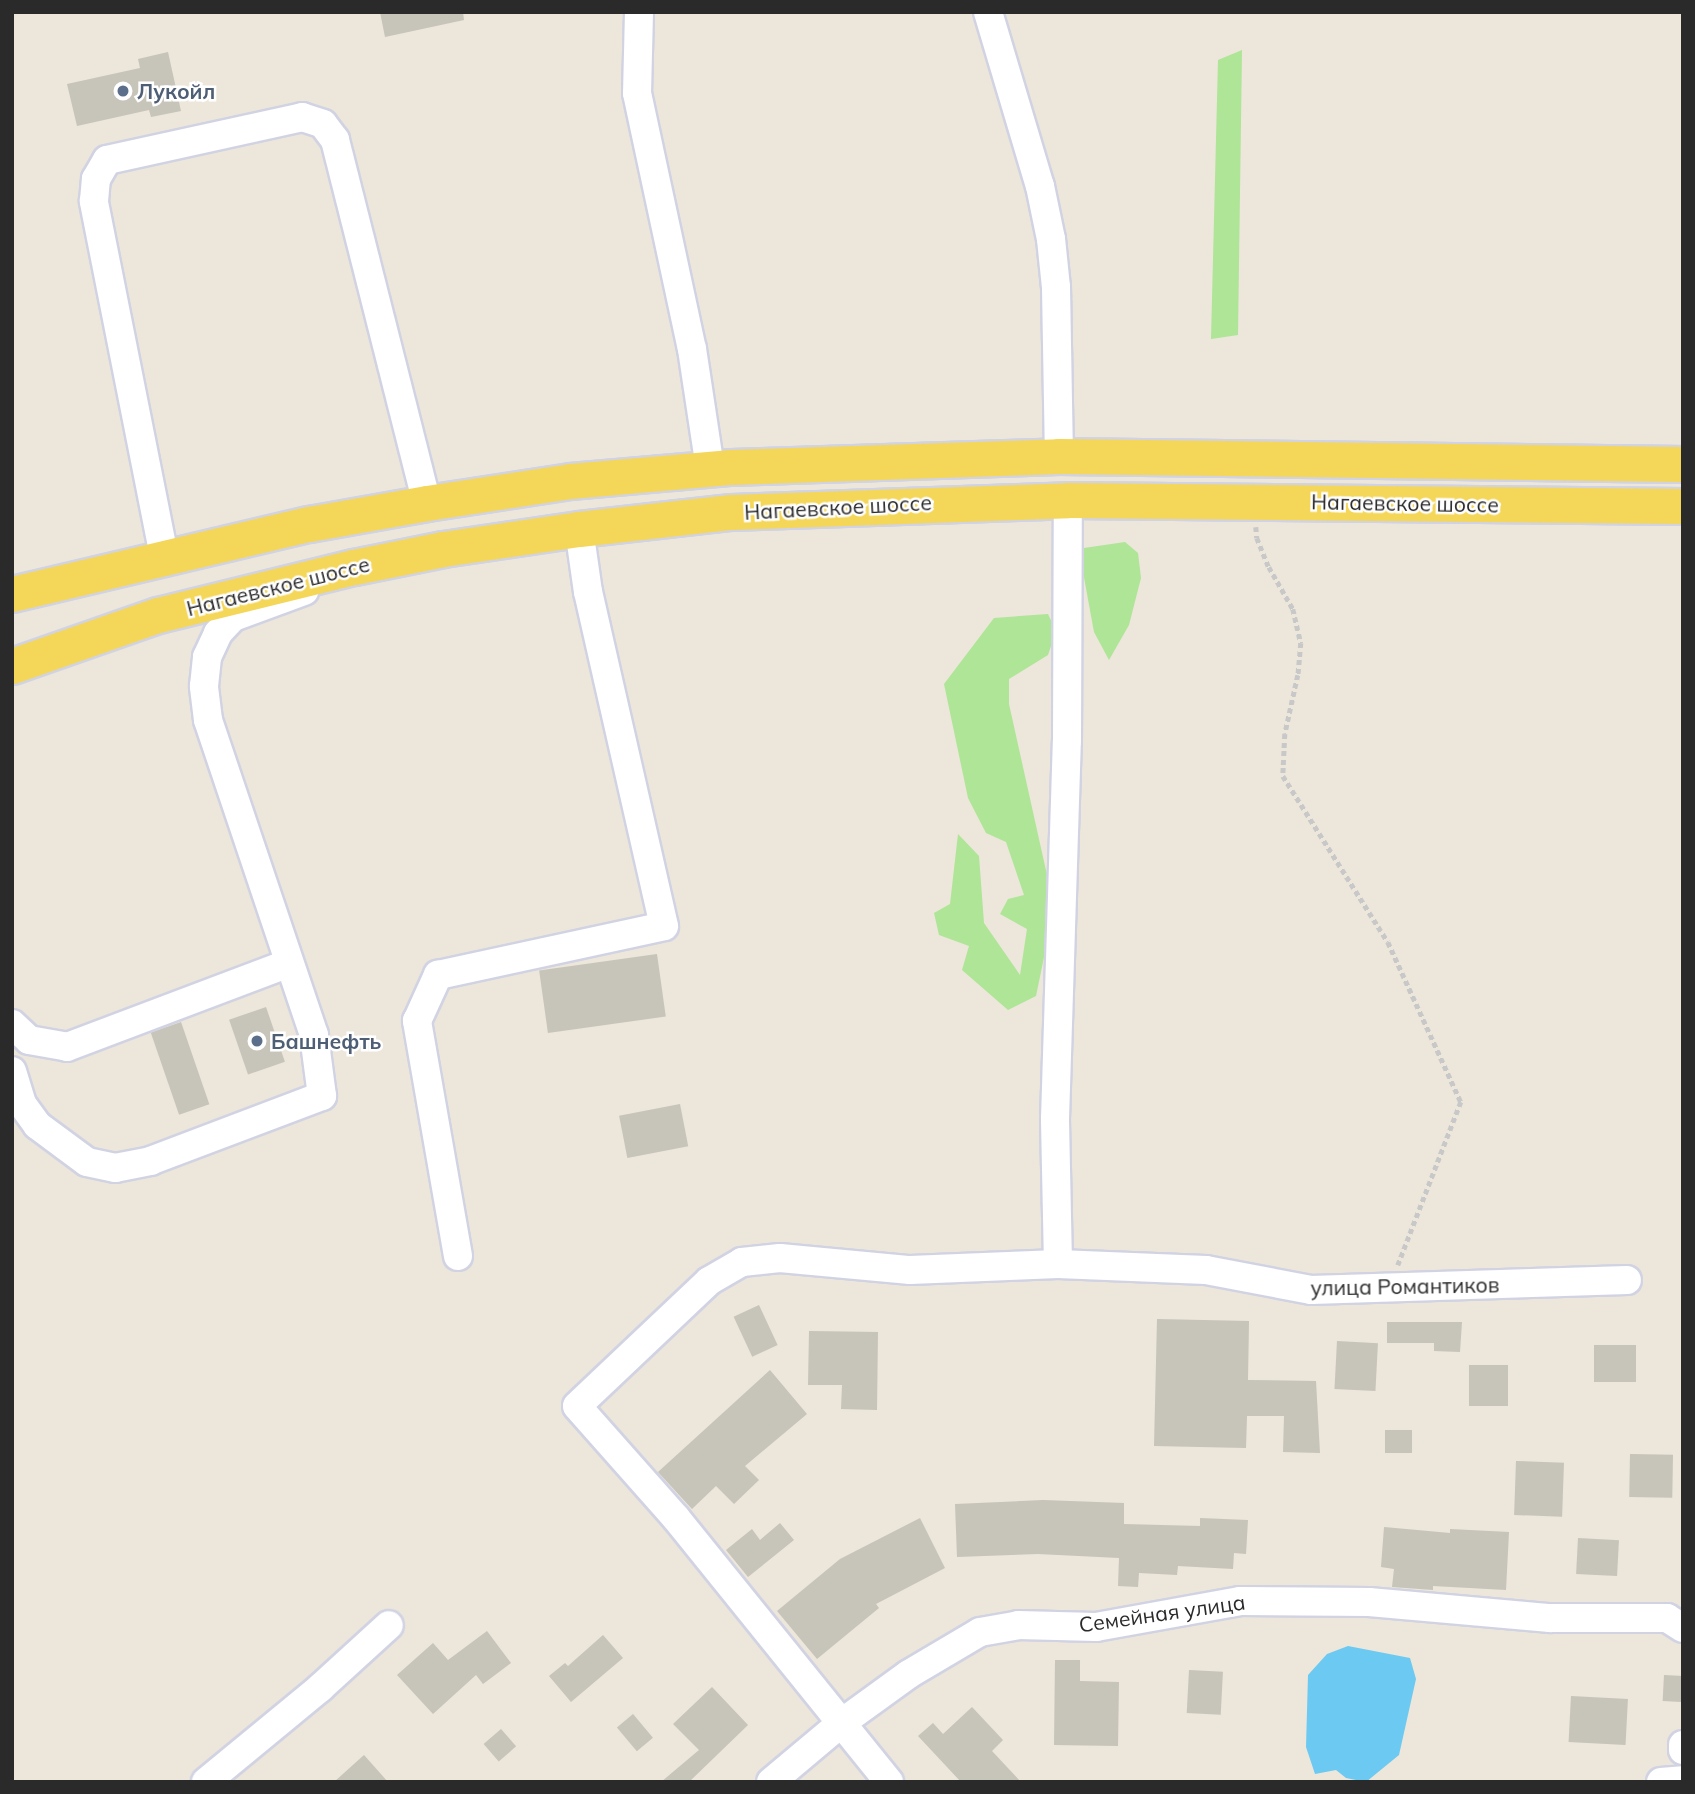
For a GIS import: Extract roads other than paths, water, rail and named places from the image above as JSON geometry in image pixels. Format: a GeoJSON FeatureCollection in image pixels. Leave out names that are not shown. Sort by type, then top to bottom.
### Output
{"type":"FeatureCollection","features":[{"type":"Feature","properties":{"kind":"main road"},"geometry":{"type":"LineString","coordinates":[[1263,459],[1683,451]]}},
{"type":"Feature","properties":{"kind":"main road","name":"Нагаевское шоссе"},"geometry":{"type":"LineString","coordinates":[[12,594],[164,556],[309,524],[570,481],[710,468],[1059,456],[1683,464]]}},
{"type":"Feature","properties":{"kind":"main road","name":"Нагаевское шоссе"},"geometry":{"type":"LineString","coordinates":[[12,666],[159,615],[354,567],[443,549],[579,529],[731,512],[1068,500],[1678,506]]}},
{"type":"Feature","properties":{"kind":"street"},"geometry":{"type":"LineString","coordinates":[[639,12],[637,93],[692,349],[710,468]]}},
{"type":"Feature","properties":{"kind":"street"},"geometry":{"type":"LineString","coordinates":[[988,12],[1040,186],[1051,239],[1056,287],[1059,456]]}},
{"type":"Feature","properties":{"kind":"street"},"geometry":{"type":"LineString","coordinates":[[164,556],[94,201],[96,179],[107,160],[302,117],[323,124],[335,140],[427,503]]}},
{"type":"Feature","properties":{"kind":"street"},"geometry":{"type":"LineString","coordinates":[[1058,1264],[1055,1119],[1068,741],[1068,500]]}},
{"type":"Feature","properties":{"kind":"street"},"geometry":{"type":"LineString","coordinates":[[458,1255],[417,1021],[438,975],[664,926],[588,592],[579,529]]}},
{"type":"Feature","properties":{"kind":"street"},"geometry":{"type":"LineString","coordinates":[[12,1071],[22,1104],[37,1125],[87,1162],[115,1168],[150,1161],[322,1096],[313,1035],[208,720],[204,685],[207,657],[218,633],[233,617],[284,601],[354,567]]}},
{"type":"Feature","properties":{"kind":"street"},"geometry":{"type":"LineString","coordinates":[[12,1024],[29,1040],[67,1047],[289,963]]}},
{"type":"Feature","properties":{"kind":"street","name":"улица Романтиков"},"geometry":{"type":"LineString","coordinates":[[840,1724],[676,1518],[577,1406],[709,1281],[742,1262],[780,1258],[910,1270],[1058,1264],[1206,1270],[1311,1290],[1627,1280]]}},
{"type":"Feature","properties":{"kind":"street","name":"Семейная улица"},"geometry":{"type":"LineString","coordinates":[[771,1782],[840,1724],[953,1647],[980,1632],[1018,1625],[1096,1627],[1253,1601],[1369,1602],[1550,1618],[1667,1618],[1683,1628]]}},
{"type":"Feature","properties":{"kind":"street"},"geometry":{"type":"LineString","coordinates":[[206,1782],[320,1688],[389,1625]]}},
{"type":"Feature","properties":{"kind":"street"},"geometry":{"type":"LineString","coordinates":[[840,1724],[890,1782]]}},
{"type":"Feature","properties":{"kind":"street"},"geometry":{"type":"LineString","coordinates":[[1661,1782],[1683,1780]]}},
{"type":"Feature","properties":{"kind":"water"},"geometry":{"type":"Polygon","coordinates":[[[1348,1646],[1410,1658],[1416,1679],[1399,1755],[1366,1782],[1346,1778],[1336,1770],[1315,1774],[1306,1747],[1308,1675],[1327,1654],[1348,1646]]]}},
{"type":"Feature","properties":{"kind":"place","name":"Лукойл"},"geometry":{"type":"Point","coordinates":[123,91]}},
{"type":"Feature","properties":{"kind":"place","name":"Башнефть"},"geometry":{"type":"Point","coordinates":[257,1041]}}]}
